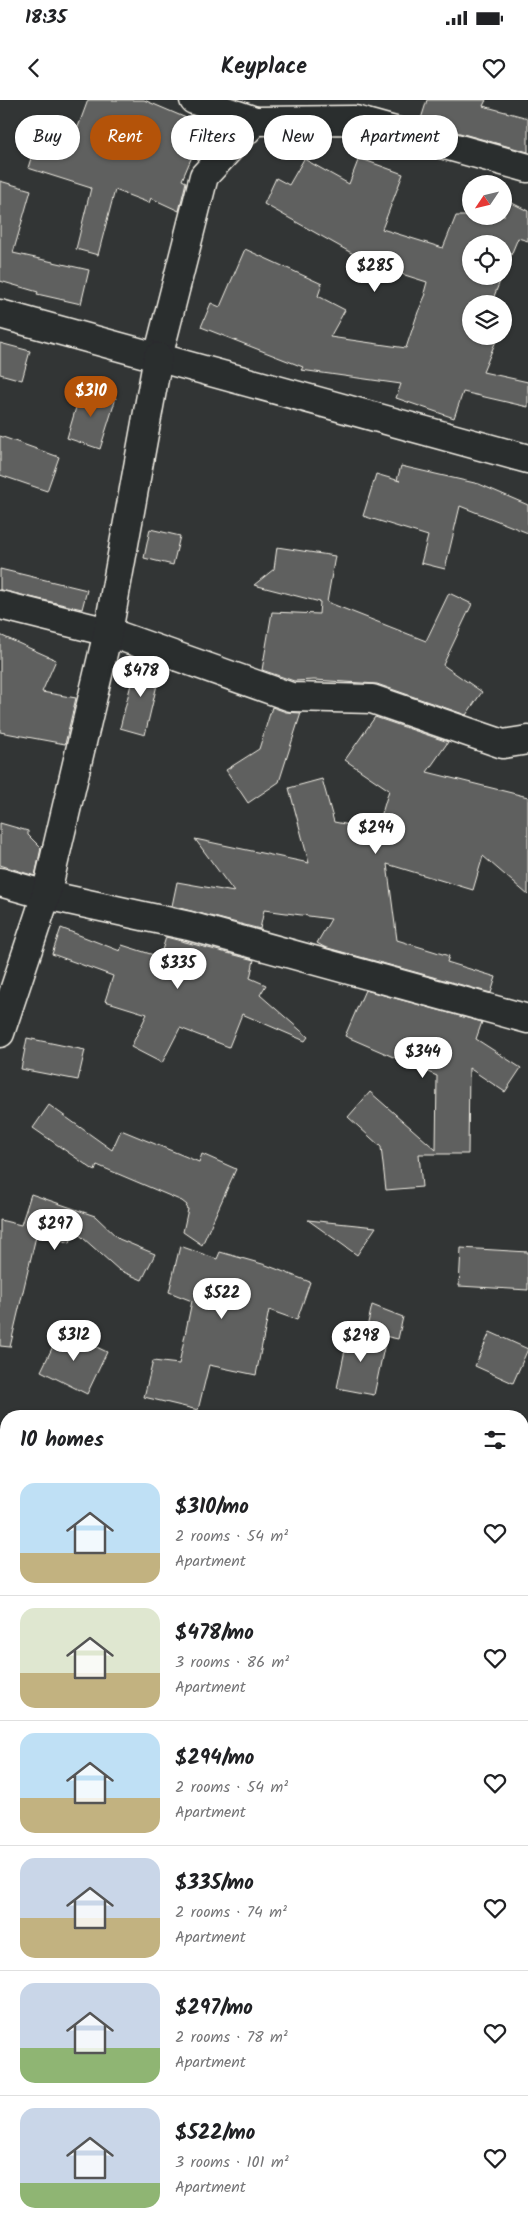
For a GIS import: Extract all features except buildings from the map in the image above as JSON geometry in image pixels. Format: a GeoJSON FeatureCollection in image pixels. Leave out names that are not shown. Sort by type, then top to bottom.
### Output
{"type":"FeatureCollection","features":[{"type":"Feature","properties":{"kind":"street"},"geometry":{"type":"LineString","coordinates":[[194,100],[255,121],[355,120],[528,168]]}},
{"type":"Feature","properties":{"kind":"street"},"geometry":{"type":"LineString","coordinates":[[0,1033],[46,895],[108,632],[158,357],[204,176],[255,121]]}},
{"type":"Feature","properties":{"kind":"street"},"geometry":{"type":"LineString","coordinates":[[0,314],[528,459]]}},
{"type":"Feature","properties":{"kind":"street"},"geometry":{"type":"LineString","coordinates":[[0,605],[108,632],[291,697],[372,699],[503,744],[528,740]]}},
{"type":"Feature","properties":{"kind":"street"},"geometry":{"type":"LineString","coordinates":[[0,882],[46,895],[189,926],[528,1019]]}}]}
